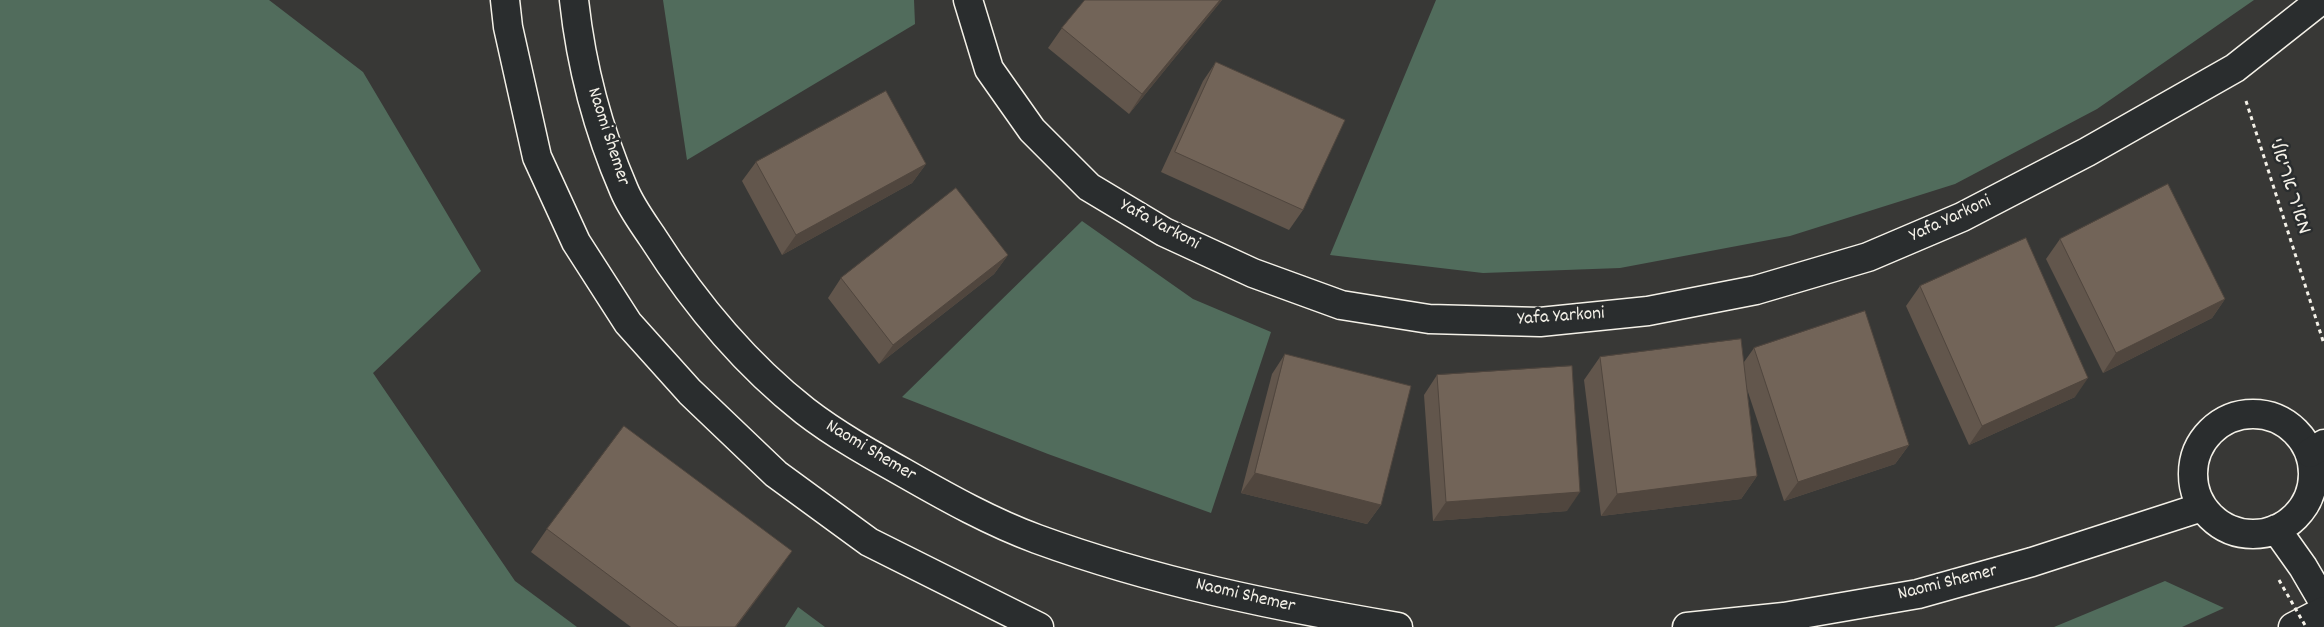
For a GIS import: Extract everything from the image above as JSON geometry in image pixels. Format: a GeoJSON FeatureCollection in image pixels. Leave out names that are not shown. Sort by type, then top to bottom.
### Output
{"type":"FeatureCollection","features":[{"type":"Feature","properties":{"kind":"street"},"geometry":{"type":"LineString","coordinates":[[505,0],[508,27],[537,156],[576,242],[628,323],[690,392],[776,474],[870,542],[1039,627]]}},
{"type":"Feature","properties":{"kind":"street","name":"Naomi Shemer"},"geometry":{"type":"LineString","coordinates":[[574,0],[596,117],[625,193],[674,271],[730,343],[762,375],[807,413],[870,454],[956,503],[1034,538],[1151,576],[1276,606],[1398,627]]}},
{"type":"Feature","properties":{"kind":"street","name":"Yafa Yarkoni"},"geometry":{"type":"LineString","coordinates":[[968,0],[989,69],[1032,130],[1089,187],[1164,232],[1253,273],[1341,305],[1429,319],[1540,322],[1648,311],[1756,290],[1868,257],[1962,217],[2007,194],[2087,152],[2236,68],[2321,0]]}},
{"type":"Feature","properties":{"kind":"street"},"geometry":{"type":"LineString","coordinates":[[2245,415],[2266,415],[2284,422],[2317,448],[2308,497],[2290,521],[2276,529],[2261,534],[2244,533],[2220,524],[2202,507],[2195,488],[2193,468],[2199,449],[2210,432],[2226,421],[2245,415]]}},
{"type":"Feature","properties":{"kind":"street","name":"Naomi Shemer"},"geometry":{"type":"LineString","coordinates":[[1687,627],[1784,617],[1918,594],[2032,562],[2202,507]]}},
{"type":"Feature","properties":{"kind":"street"},"geometry":{"type":"LineString","coordinates":[[2276,529],[2303,567],[2324,603]]}},
{"type":"Feature","properties":{"kind":"street"},"geometry":{"type":"LineString","coordinates":[[2294,627],[2324,611]]}},
{"type":"Feature","properties":{"kind":"path","name":"מאיר אריאלי"},"geometry":{"type":"LineString","coordinates":[[2236,68],[2324,344]]}},
{"type":"Feature","properties":{"kind":"path"},"geometry":{"type":"LineString","coordinates":[[2279,580],[2306,627]]}},
{"type":"Feature","properties":{"kind":"green space"},"geometry":{"type":"Polygon","coordinates":[[[0,0],[269,0],[363,72],[481,271],[373,373],[515,581],[577,627],[0,627],[0,0]]]}},
{"type":"Feature","properties":{"kind":"green space"},"geometry":{"type":"Polygon","coordinates":[[[663,0],[914,0],[915,24],[687,160],[663,0]]]}},
{"type":"Feature","properties":{"kind":"green space"},"geometry":{"type":"Polygon","coordinates":[[[1436,0],[2254,0],[2097,109],[1955,184],[1790,236],[1620,268],[1483,273],[1330,255],[1436,0]]]}},
{"type":"Feature","properties":{"kind":"green space"},"geometry":{"type":"Polygon","coordinates":[[[1082,221],[1193,299],[1271,332],[1211,513],[1048,454],[902,397],[1082,221]]]}},
{"type":"Feature","properties":{"kind":"green space"},"geometry":{"type":"Polygon","coordinates":[[[2165,581],[2224,608],[2182,627],[2054,627],[2165,581]]]}},
{"type":"Feature","properties":{"kind":"green space"},"geometry":{"type":"Polygon","coordinates":[[[798,607],[825,627],[785,627],[798,607]]]}},
{"type":"Feature","properties":{"kind":"building"},"geometry":{"type":"Polygon","coordinates":[[[1085,0],[1220,0],[1142,94],[1062,28],[1085,0]]]}},
{"type":"Feature","properties":{"kind":"building"},"geometry":{"type":"Polygon","coordinates":[[[1216,62],[1345,120],[1303,210],[1175,152],[1216,62]]]}},
{"type":"Feature","properties":{"kind":"building"},"geometry":{"type":"Polygon","coordinates":[[[886,91],[926,164],[796,235],[756,162],[886,91]]]}},
{"type":"Feature","properties":{"kind":"building"},"geometry":{"type":"Polygon","coordinates":[[[2168,184],[2225,299],[2116,353],[2060,239],[2168,184]]]}},
{"type":"Feature","properties":{"kind":"building"},"geometry":{"type":"Polygon","coordinates":[[[956,188],[1008,255],[893,345],[841,278],[956,188]]]}},
{"type":"Feature","properties":{"kind":"building"},"geometry":{"type":"Polygon","coordinates":[[[2026,238],[2088,378],[1982,426],[1920,286],[2026,238]]]}},
{"type":"Feature","properties":{"kind":"building"},"geometry":{"type":"Polygon","coordinates":[[[1865,311],[1909,445],[1798,482],[1754,348],[1865,311]]]}},
{"type":"Feature","properties":{"kind":"building"},"geometry":{"type":"Polygon","coordinates":[[[1741,339],[1757,476],[1617,494],[1600,357],[1741,339]]]}},
{"type":"Feature","properties":{"kind":"building"},"geometry":{"type":"Polygon","coordinates":[[[1285,354],[1411,386],[1381,505],[1255,473],[1285,354]]]}},
{"type":"Feature","properties":{"kind":"building"},"geometry":{"type":"Polygon","coordinates":[[[1572,366],[1580,492],[1446,502],[1437,375],[1572,366]]]}},
{"type":"Feature","properties":{"kind":"building"},"geometry":{"type":"Polygon","coordinates":[[[624,426],[792,551],[735,627],[678,627],[547,529],[624,426]]]}}]}
